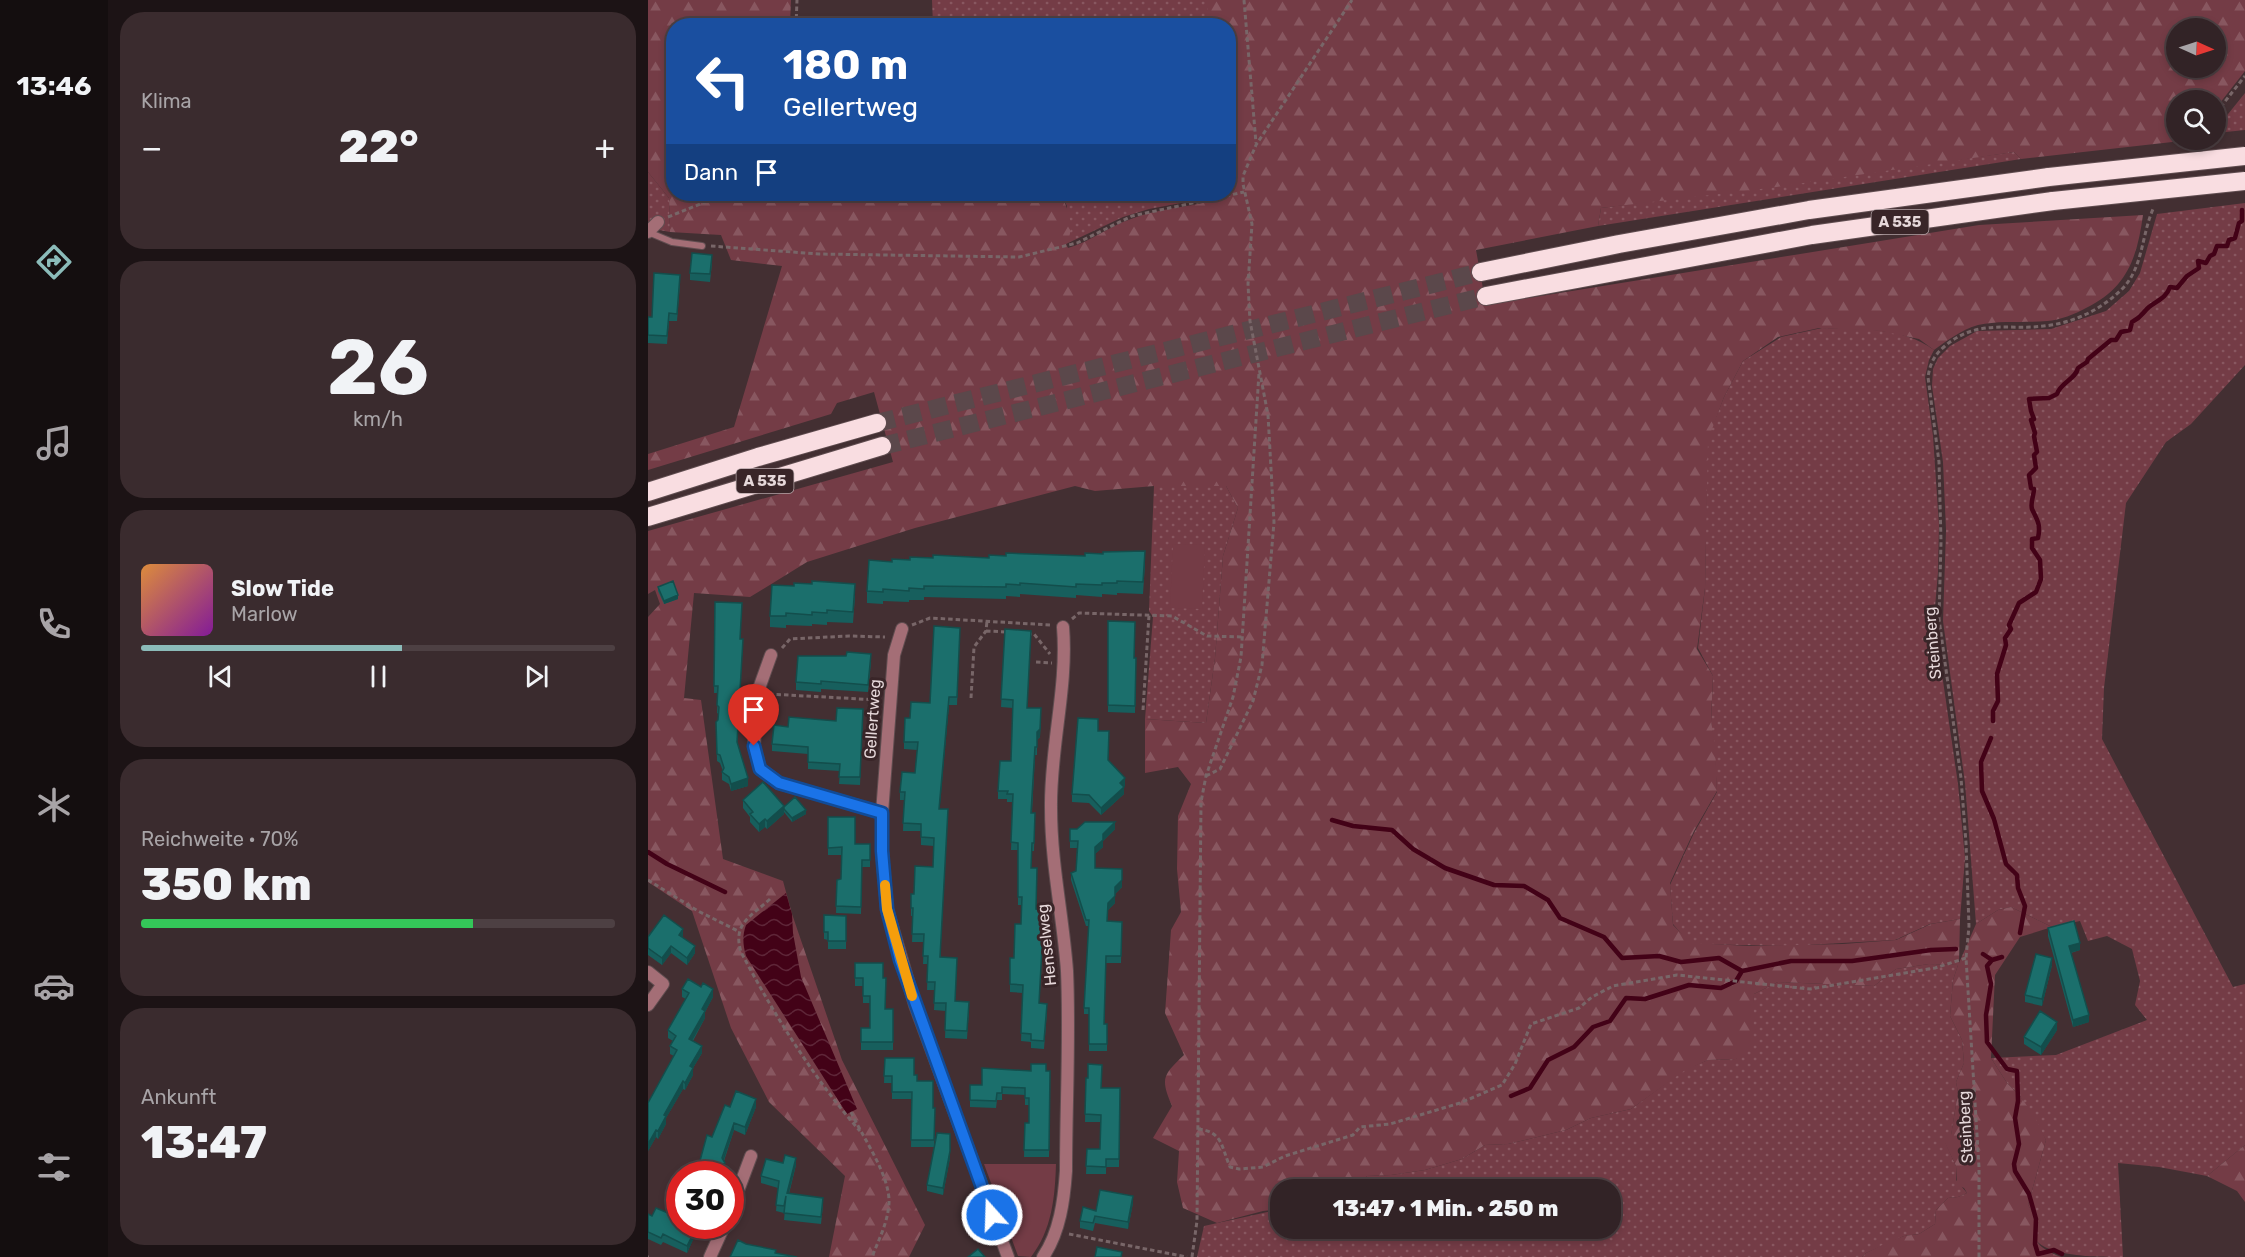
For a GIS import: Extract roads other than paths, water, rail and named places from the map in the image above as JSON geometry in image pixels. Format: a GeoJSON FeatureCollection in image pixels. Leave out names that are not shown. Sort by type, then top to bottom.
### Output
{"type":"FeatureCollection","features":[{"type":"Feature","properties":{"kind":"highway","name":"A 535"},"geometry":{"type":"LineString","coordinates":[[1481,272],[1619,244],[1809,210],[2049,177],[2245,156]]}},
{"type":"Feature","properties":{"kind":"highway","name":"A 535"},"geometry":{"type":"LineString","coordinates":[[1486,296],[1812,235],[2053,201],[2245,181]]}},
{"type":"Feature","properties":{"kind":"highway","name":"A 535"},"geometry":{"type":"LineString","coordinates":[[648,492],[758,456],[877,423]]}},
{"type":"Feature","properties":{"kind":"highway","name":"A 535"},"geometry":{"type":"LineString","coordinates":[[648,517],[882,446]]}},
{"type":"Feature","properties":{"kind":"street"},"geometry":{"type":"LineString","coordinates":[[648,232],[658,222]]}},
{"type":"Feature","properties":{"kind":"street","name":"Henselweg"},"geometry":{"type":"LineString","coordinates":[[1043,1257],[1055,1231],[1064,1200],[1066,1171],[1066,970],[1052,843],[1050,799],[1052,762],[1066,657],[1063,627]]}},
{"type":"Feature","properties":{"kind":"street","name":"Gellertweg"},"geometry":{"type":"LineString","coordinates":[[901,633],[894,655],[882,813],[882,851],[887,909],[915,1005],[1008,1257]]}},
{"type":"Feature","properties":{"kind":"street"},"geometry":{"type":"LineString","coordinates":[[771,656],[757,694],[754,746],[760,769],[779,783],[882,813]]}},
{"type":"Feature","properties":{"kind":"street"},"geometry":{"type":"LineString","coordinates":[[648,972],[663,984],[648,1005]]}},
{"type":"Feature","properties":{"kind":"street"},"geometry":{"type":"LineString","coordinates":[[744,1175],[751,1156]]}},
{"type":"Feature","properties":{"kind":"street"},"geometry":{"type":"LineString","coordinates":[[710,1257],[718,1239]]}},
{"type":"Feature","properties":{"kind":"lane"},"geometry":{"type":"LineString","coordinates":[[648,232],[672,242],[702,246]]}},
{"type":"Feature","properties":{"kind":"water"},"geometry":{"type":"Polygon","coordinates":[[[786,893],[792,914],[801,977],[857,1109],[847,1114],[746,956],[743,941],[746,925],[786,893]]]}},
{"type":"Feature","properties":{"kind":"waterway"},"geometry":{"type":"LineString","coordinates":[[1993,721],[1993,711],[1998,701],[1997,674],[2006,645],[2005,638],[2011,629],[2009,625],[2019,603],[2036,592],[2041,579],[2040,560],[2032,548],[2032,539],[2038,538],[2039,529],[2032,507],[2034,489],[2031,488],[2029,475],[2036,468],[2034,455],[2037,452],[2031,420],[2034,419],[2029,399],[2049,398],[2057,394],[2088,359],[2111,340],[2116,340],[2121,332],[2130,330],[2132,322],[2164,296],[2170,287],[2177,288],[2187,276],[2199,268],[2198,261],[2206,263],[2214,254],[2217,246],[2227,246],[2229,240],[2235,238],[2239,223],[2242,221],[2242,210]]}},
{"type":"Feature","properties":{"kind":"waterway"},"geometry":{"type":"LineString","coordinates":[[1991,738],[1981,762],[1982,791],[1994,819],[2006,864],[2017,875],[2018,888],[2025,906],[2020,933]]}},
{"type":"Feature","properties":{"kind":"waterway"},"geometry":{"type":"LineString","coordinates":[[1332,820],[1353,826],[1392,830],[1413,849],[1445,868],[1494,885],[1524,886],[1548,900],[1560,918],[1604,937],[1622,958],[1659,956],[1681,962],[1719,958],[1742,971],[1791,961],[1852,961],[1931,950],[1956,949]]}},
{"type":"Feature","properties":{"kind":"waterway"},"geometry":{"type":"LineString","coordinates":[[648,852],[667,864],[725,892]]}},
{"type":"Feature","properties":{"kind":"waterway"},"geometry":{"type":"LineString","coordinates":[[1983,954],[1992,960]]}},
{"type":"Feature","properties":{"kind":"waterway"},"geometry":{"type":"LineString","coordinates":[[2002,957],[1992,960],[1987,966],[1991,984],[1986,1015],[1987,1042],[2007,1069],[2017,1071],[2018,1101],[2015,1118],[2019,1144],[2014,1164],[2015,1171],[2029,1194],[2036,1219],[2035,1244],[2038,1254],[2054,1250],[2062,1254]]}},
{"type":"Feature","properties":{"kind":"waterway"},"geometry":{"type":"LineString","coordinates":[[1511,1096],[1530,1088],[1548,1060],[1574,1047],[1593,1027],[1610,1021],[1626,998],[1645,999],[1689,985],[1721,988],[1736,981],[1742,971]]}},
{"type":"Feature","properties":{"kind":"tunnel"},"geometry":{"type":"LineString","coordinates":[[877,423],[1481,272]]}},
{"type":"Feature","properties":{"kind":"tunnel"},"geometry":{"type":"LineString","coordinates":[[882,446],[1486,296]]}}]}
